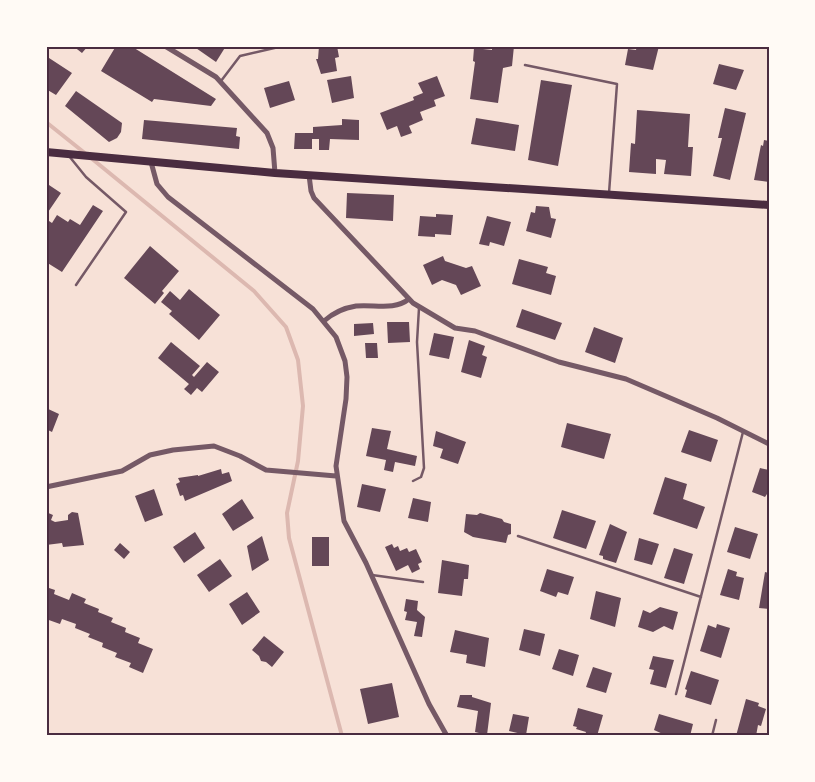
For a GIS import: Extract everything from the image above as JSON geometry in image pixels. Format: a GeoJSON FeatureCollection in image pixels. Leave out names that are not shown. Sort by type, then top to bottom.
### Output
{"type":"FeatureCollection","features":[{"type":"Feature","properties":{"kind":"main road"},"geometry":{"type":"LineString","coordinates":[[46,152],[275,173],[769,205]]}},
{"type":"Feature","properties":{"kind":"street"},"geometry":{"type":"LineString","coordinates":[[165,46],[221,81],[267,134],[273,148],[275,173]]}},
{"type":"Feature","properties":{"kind":"street"},"geometry":{"type":"LineString","coordinates":[[151,162],[157,184],[168,197],[313,309],[324,321],[340,346],[347,372],[346,399],[337,452],[336,476],[344,521],[429,704],[447,736]]}},
{"type":"Feature","properties":{"kind":"street"},"geometry":{"type":"LineString","coordinates":[[309,175],[314,198],[409,298],[420,307],[457,329],[475,331],[559,362],[626,379],[717,418],[769,444]]}},
{"type":"Feature","properties":{"kind":"street"},"geometry":{"type":"LineString","coordinates":[[324,321],[336,311],[354,306],[396,306],[409,298]]}},
{"type":"Feature","properties":{"kind":"street"},"geometry":{"type":"LineString","coordinates":[[46,487],[122,471],[150,455],[173,450],[214,446],[240,456],[266,470],[336,476]]}},
{"type":"Feature","properties":{"kind":"lane"},"geometry":{"type":"LineString","coordinates":[[221,81],[240,56],[283,46]]}},
{"type":"Feature","properties":{"kind":"lane"},"geometry":{"type":"LineString","coordinates":[[525,65],[617,84],[609,195]]}},
{"type":"Feature","properties":{"kind":"lane"},"geometry":{"type":"LineString","coordinates":[[68,154],[86,177],[126,212],[76,285]]}},
{"type":"Feature","properties":{"kind":"lane"},"geometry":{"type":"LineString","coordinates":[[413,480],[421,477],[424,468],[417,342],[420,307]]}},
{"type":"Feature","properties":{"kind":"lane"},"geometry":{"type":"LineString","coordinates":[[676,694],[743,432]]}},
{"type":"Feature","properties":{"kind":"lane"},"geometry":{"type":"LineString","coordinates":[[518,536],[701,597]]}},
{"type":"Feature","properties":{"kind":"lane"},"geometry":{"type":"LineString","coordinates":[[370,574],[423,582]]}},
{"type":"Feature","properties":{"kind":"lane"},"geometry":{"type":"LineString","coordinates":[[712,736],[716,720]]}},
{"type":"Feature","properties":{"kind":"building"},"geometry":{"type":"Polygon","coordinates":[[[73,46],[88,46],[82,53],[73,46]]]}},
{"type":"Feature","properties":{"kind":"building"},"geometry":{"type":"Polygon","coordinates":[[[116,46],[131,46],[216,99],[211,106],[154,99],[152,102],[101,71],[116,46]]]}},
{"type":"Feature","properties":{"kind":"building"},"geometry":{"type":"Polygon","coordinates":[[[193,46],[226,46],[216,62],[193,46]]]}},
{"type":"Feature","properties":{"kind":"building"},"geometry":{"type":"Polygon","coordinates":[[[319,46],[337,46],[339,57],[335,58],[337,71],[321,74],[316,59],[318,59],[319,46]]]}},
{"type":"Feature","properties":{"kind":"building"},"geometry":{"type":"Polygon","coordinates":[[[492,46],[514,46],[512,66],[503,68],[498,103],[470,99],[475,62],[473,61],[474,48],[492,50],[492,46]]]}},
{"type":"Feature","properties":{"kind":"building"},"geometry":{"type":"Polygon","coordinates":[[[637,46],[659,46],[653,70],[625,65],[628,49],[636,50],[637,46]]]}},
{"type":"Feature","properties":{"kind":"building"},"geometry":{"type":"Polygon","coordinates":[[[46,56],[72,73],[56,95],[46,89],[46,56]]]}},
{"type":"Feature","properties":{"kind":"building"},"geometry":{"type":"Polygon","coordinates":[[[719,64],[744,70],[736,90],[713,84],[719,64]]]}},
{"type":"Feature","properties":{"kind":"building"},"geometry":{"type":"Polygon","coordinates":[[[351,76],[354,98],[332,103],[327,80],[351,76]]]}},
{"type":"Feature","properties":{"kind":"building"},"geometry":{"type":"Polygon","coordinates":[[[437,76],[445,96],[434,100],[436,106],[420,112],[423,120],[409,126],[412,133],[401,137],[397,126],[387,130],[380,113],[414,100],[413,97],[423,93],[418,83],[437,76]]]}},
{"type":"Feature","properties":{"kind":"building"},"geometry":{"type":"Polygon","coordinates":[[[541,80],[572,85],[558,166],[528,160],[541,80]]]}},
{"type":"Feature","properties":{"kind":"building"},"geometry":{"type":"Polygon","coordinates":[[[289,81],[295,100],[270,108],[264,88],[289,81]]]}},
{"type":"Feature","properties":{"kind":"building"},"geometry":{"type":"Polygon","coordinates":[[[76,91],[122,123],[121,132],[117,138],[109,142],[65,106],[76,91]]]}},
{"type":"Feature","properties":{"kind":"building"},"geometry":{"type":"Polygon","coordinates":[[[725,108],[746,113],[730,180],[713,176],[722,138],[718,138],[725,108]]]}},
{"type":"Feature","properties":{"kind":"building"},"geometry":{"type":"Polygon","coordinates":[[[637,110],[690,114],[688,147],[693,147],[691,176],[664,174],[666,160],[656,159],[656,174],[629,172],[631,143],[635,144],[637,110]]]}},
{"type":"Feature","properties":{"kind":"building"},"geometry":{"type":"Polygon","coordinates":[[[476,118],[519,125],[515,151],[471,144],[476,118]]]}},
{"type":"Feature","properties":{"kind":"building"},"geometry":{"type":"Polygon","coordinates":[[[342,119],[359,120],[359,140],[330,139],[329,150],[319,150],[319,139],[312,139],[312,149],[294,149],[295,133],[313,133],[313,127],[342,125],[342,119]]]}},
{"type":"Feature","properties":{"kind":"building"},"geometry":{"type":"Polygon","coordinates":[[[144,120],[237,128],[236,136],[240,137],[239,149],[142,139],[144,120]]]}},
{"type":"Feature","properties":{"kind":"building"},"geometry":{"type":"Polygon","coordinates":[[[764,140],[769,141],[769,182],[754,180],[761,145],[763,146],[764,140]]]}},
{"type":"Feature","properties":{"kind":"building"},"geometry":{"type":"Polygon","coordinates":[[[46,183],[61,193],[46,215],[46,183]]]}},
{"type":"Feature","properties":{"kind":"building"},"geometry":{"type":"Polygon","coordinates":[[[347,193],[394,195],[393,221],[346,218],[347,193]]]}},
{"type":"Feature","properties":{"kind":"building"},"geometry":{"type":"Polygon","coordinates":[[[93,205],[103,211],[62,272],[46,262],[46,225],[49,221],[52,223],[57,215],[68,222],[70,219],[80,225],[93,205]]]}},
{"type":"Feature","properties":{"kind":"building"},"geometry":{"type":"Polygon","coordinates":[[[536,206],[549,207],[551,218],[556,219],[551,238],[526,231],[531,212],[535,213],[536,206]]]}},
{"type":"Feature","properties":{"kind":"building"},"geometry":{"type":"Polygon","coordinates":[[[436,214],[453,215],[451,235],[435,234],[435,237],[418,236],[420,216],[436,217],[436,214]]]}},
{"type":"Feature","properties":{"kind":"building"},"geometry":{"type":"Polygon","coordinates":[[[487,216],[511,222],[504,246],[490,242],[489,246],[479,244],[487,216]]]}},
{"type":"Feature","properties":{"kind":"building"},"geometry":{"type":"Polygon","coordinates":[[[150,246],[179,271],[162,291],[164,293],[155,304],[124,278],[150,246]]]}},
{"type":"Feature","properties":{"kind":"building"},"geometry":{"type":"Polygon","coordinates":[[[443,256],[445,261],[466,268],[472,266],[481,286],[461,295],[456,285],[442,280],[432,285],[423,265],[443,256]]]}},
{"type":"Feature","properties":{"kind":"building"},"geometry":{"type":"Polygon","coordinates":[[[519,259],[548,267],[546,273],[556,276],[551,295],[512,284],[519,259]]]}},
{"type":"Feature","properties":{"kind":"building"},"geometry":{"type":"Polygon","coordinates":[[[189,289],[220,315],[199,340],[169,314],[172,311],[161,302],[170,291],[180,300],[189,289]]]}},
{"type":"Feature","properties":{"kind":"building"},"geometry":{"type":"Polygon","coordinates":[[[522,309],[562,323],[555,340],[516,327],[522,309]]]}},
{"type":"Feature","properties":{"kind":"building"},"geometry":{"type":"Polygon","coordinates":[[[387,322],[409,322],[410,342],[388,343],[387,322]]]}},
{"type":"Feature","properties":{"kind":"building"},"geometry":{"type":"Polygon","coordinates":[[[373,323],[374,334],[354,336],[354,324],[373,323]]]}},
{"type":"Feature","properties":{"kind":"building"},"geometry":{"type":"Polygon","coordinates":[[[594,327],[623,338],[615,363],[585,352],[594,327]]]}},
{"type":"Feature","properties":{"kind":"building"},"geometry":{"type":"Polygon","coordinates":[[[434,333],[454,337],[449,359],[429,355],[434,333]]]}},
{"type":"Feature","properties":{"kind":"building"},"geometry":{"type":"Polygon","coordinates":[[[469,340],[485,346],[482,355],[487,357],[481,378],[461,372],[469,340]]]}},
{"type":"Feature","properties":{"kind":"building"},"geometry":{"type":"Polygon","coordinates":[[[171,342],[200,366],[192,375],[194,377],[207,362],[219,372],[202,392],[197,388],[191,395],[184,389],[189,384],[158,358],[171,342]]]}},
{"type":"Feature","properties":{"kind":"building"},"geometry":{"type":"Polygon","coordinates":[[[365,343],[377,343],[378,358],[366,358],[365,343]]]}},
{"type":"Feature","properties":{"kind":"building"},"geometry":{"type":"Polygon","coordinates":[[[46,408],[59,414],[52,432],[46,429],[46,408]]]}},
{"type":"Feature","properties":{"kind":"building"},"geometry":{"type":"Polygon","coordinates":[[[567,423],[611,434],[604,459],[561,447],[567,423]]]}},
{"type":"Feature","properties":{"kind":"building"},"geometry":{"type":"Polygon","coordinates":[[[372,428],[391,431],[387,449],[417,456],[415,466],[395,462],[393,472],[384,470],[386,460],[366,456],[372,428]]]}},
{"type":"Feature","properties":{"kind":"building"},"geometry":{"type":"Polygon","coordinates":[[[689,430],[718,440],[711,462],[681,452],[689,430]]]}},
{"type":"Feature","properties":{"kind":"building"},"geometry":{"type":"Polygon","coordinates":[[[436,431],[466,442],[458,464],[440,458],[443,449],[433,446],[436,431]]]}},
{"type":"Feature","properties":{"kind":"building"},"geometry":{"type":"Polygon","coordinates":[[[760,468],[769,470],[769,491],[765,497],[752,492],[760,468]]]}},
{"type":"Feature","properties":{"kind":"building"},"geometry":{"type":"Polygon","coordinates":[[[221,469],[222,474],[229,472],[232,481],[185,501],[183,495],[180,496],[176,484],[180,482],[178,478],[198,476],[221,469]]]}},
{"type":"Feature","properties":{"kind":"building"},"geometry":{"type":"Polygon","coordinates":[[[665,477],[687,484],[683,499],[705,507],[697,529],[653,514],[665,477]]]}},
{"type":"Feature","properties":{"kind":"building"},"geometry":{"type":"Polygon","coordinates":[[[362,484],[386,489],[380,512],[357,507],[362,484]]]}},
{"type":"Feature","properties":{"kind":"building"},"geometry":{"type":"Polygon","coordinates":[[[154,489],[163,515],[145,522],[135,496],[154,489]]]}},
{"type":"Feature","properties":{"kind":"building"},"geometry":{"type":"Polygon","coordinates":[[[413,498],[431,502],[428,522],[408,518],[413,498]]]}},
{"type":"Feature","properties":{"kind":"building"},"geometry":{"type":"Polygon","coordinates":[[[242,499],[254,518],[233,531],[222,514],[242,499]]]}},
{"type":"Feature","properties":{"kind":"building"},"geometry":{"type":"Polygon","coordinates":[[[562,510],[596,521],[586,549],[553,538],[562,510]]]}},
{"type":"Feature","properties":{"kind":"building"},"geometry":{"type":"Polygon","coordinates":[[[46,512],[53,515],[51,520],[55,522],[68,520],[68,515],[72,512],[78,513],[84,545],[63,547],[62,543],[46,545],[46,512]]]}},
{"type":"Feature","properties":{"kind":"building"},"geometry":{"type":"Polygon","coordinates":[[[480,513],[502,519],[504,522],[511,524],[511,534],[508,535],[506,543],[473,537],[464,532],[466,514],[477,515],[480,513]]]}},
{"type":"Feature","properties":{"kind":"building"},"geometry":{"type":"Polygon","coordinates":[[[610,524],[627,532],[616,563],[603,559],[603,556],[599,555],[610,524]]]}},
{"type":"Feature","properties":{"kind":"building"},"geometry":{"type":"Polygon","coordinates":[[[735,527],[758,534],[750,559],[727,552],[735,527]]]}},
{"type":"Feature","properties":{"kind":"building"},"geometry":{"type":"Polygon","coordinates":[[[195,532],[205,548],[184,563],[173,547],[195,532]]]}},
{"type":"Feature","properties":{"kind":"building"},"geometry":{"type":"Polygon","coordinates":[[[262,536],[269,560],[252,571],[247,546],[262,536]]]}},
{"type":"Feature","properties":{"kind":"building"},"geometry":{"type":"Polygon","coordinates":[[[312,537],[329,537],[329,566],[312,566],[312,537]]]}},
{"type":"Feature","properties":{"kind":"building"},"geometry":{"type":"Polygon","coordinates":[[[639,538],[659,544],[652,565],[634,560],[639,538]]]}},
{"type":"Feature","properties":{"kind":"building"},"geometry":{"type":"Polygon","coordinates":[[[120,543],[130,552],[124,559],[114,550],[120,543]]]}},
{"type":"Feature","properties":{"kind":"building"},"geometry":{"type":"Polygon","coordinates":[[[392,544],[394,548],[398,546],[400,551],[407,548],[409,552],[416,549],[422,562],[418,564],[420,569],[412,573],[408,565],[396,571],[385,547],[392,544]]]}},
{"type":"Feature","properties":{"kind":"building"},"geometry":{"type":"Polygon","coordinates":[[[674,548],[693,554],[684,584],[664,578],[674,548]]]}},
{"type":"Feature","properties":{"kind":"building"},"geometry":{"type":"Polygon","coordinates":[[[220,559],[232,576],[209,592],[197,575],[220,559]]]}},
{"type":"Feature","properties":{"kind":"building"},"geometry":{"type":"Polygon","coordinates":[[[442,560],[469,565],[468,579],[464,579],[462,596],[438,593],[442,560]]]}},
{"type":"Feature","properties":{"kind":"building"},"geometry":{"type":"Polygon","coordinates":[[[547,569],[574,577],[568,595],[558,592],[556,597],[540,591],[547,569]]]}},
{"type":"Feature","properties":{"kind":"building"},"geometry":{"type":"Polygon","coordinates":[[[728,569],[737,572],[736,576],[744,578],[739,600],[720,595],[728,569]]]}},
{"type":"Feature","properties":{"kind":"building"},"geometry":{"type":"Polygon","coordinates":[[[765,572],[769,573],[769,609],[759,608],[765,572]]]}},
{"type":"Feature","properties":{"kind":"building"},"geometry":{"type":"Polygon","coordinates":[[[46,587],[55,590],[54,594],[69,600],[72,593],[86,599],[84,603],[99,609],[98,612],[113,618],[111,622],[126,628],[125,632],[140,638],[138,643],[153,649],[143,673],[129,667],[131,663],[115,657],[117,653],[102,647],[103,643],[88,637],[90,634],[75,628],[76,624],[62,619],[60,624],[46,619],[46,587]]]}},
{"type":"Feature","properties":{"kind":"building"},"geometry":{"type":"Polygon","coordinates":[[[596,591],[621,598],[615,627],[590,619],[596,591]]]}},
{"type":"Feature","properties":{"kind":"building"},"geometry":{"type":"Polygon","coordinates":[[[247,592],[260,612],[242,625],[229,604],[247,592]]]}},
{"type":"Feature","properties":{"kind":"building"},"geometry":{"type":"Polygon","coordinates":[[[406,599],[418,601],[417,610],[425,617],[422,637],[414,636],[417,622],[405,620],[407,612],[404,611],[406,599]]]}},
{"type":"Feature","properties":{"kind":"building"},"geometry":{"type":"Polygon","coordinates":[[[660,607],[678,612],[673,630],[664,626],[653,632],[638,627],[643,610],[650,613],[660,607]]]}},
{"type":"Feature","properties":{"kind":"building"},"geometry":{"type":"Polygon","coordinates":[[[717,624],[730,628],[721,658],[700,651],[708,625],[716,628],[717,624]]]}},
{"type":"Feature","properties":{"kind":"building"},"geometry":{"type":"Polygon","coordinates":[[[524,629],[545,634],[540,656],[519,650],[524,629]]]}},
{"type":"Feature","properties":{"kind":"building"},"geometry":{"type":"Polygon","coordinates":[[[455,630],[489,638],[485,667],[466,663],[467,655],[450,652],[455,630]]]}},
{"type":"Feature","properties":{"kind":"building"},"geometry":{"type":"Polygon","coordinates":[[[264,636],[284,652],[272,667],[266,662],[261,661],[259,656],[252,650],[264,636]]]}},
{"type":"Feature","properties":{"kind":"building"},"geometry":{"type":"Polygon","coordinates":[[[559,649],[579,655],[573,676],[552,669],[559,649]]]}},
{"type":"Feature","properties":{"kind":"building"},"geometry":{"type":"Polygon","coordinates":[[[653,656],[674,660],[666,688],[650,684],[654,670],[649,669],[653,656]]]}},
{"type":"Feature","properties":{"kind":"building"},"geometry":{"type":"Polygon","coordinates":[[[593,667],[612,673],[606,693],[586,687],[593,667]]]}},
{"type":"Feature","properties":{"kind":"building"},"geometry":{"type":"Polygon","coordinates":[[[691,671],[719,680],[711,705],[685,697],[687,690],[685,689],[691,671]]]}},
{"type":"Feature","properties":{"kind":"building"},"geometry":{"type":"Polygon","coordinates":[[[392,683],[399,717],[368,724],[360,689],[392,683]]]}},
{"type":"Feature","properties":{"kind":"building"},"geometry":{"type":"Polygon","coordinates":[[[460,695],[472,695],[472,697],[491,703],[487,735],[475,732],[478,711],[457,707],[460,695]]]}},
{"type":"Feature","properties":{"kind":"building"},"geometry":{"type":"Polygon","coordinates":[[[746,699],[759,703],[758,706],[766,709],[761,726],[758,725],[756,736],[736,736],[746,699]]]}},
{"type":"Feature","properties":{"kind":"building"},"geometry":{"type":"Polygon","coordinates":[[[578,708],[603,715],[597,736],[585,735],[586,732],[573,726],[578,708]]]}},
{"type":"Feature","properties":{"kind":"building"},"geometry":{"type":"Polygon","coordinates":[[[513,714],[529,717],[526,735],[509,731],[513,714]]]}},
{"type":"Feature","properties":{"kind":"building"},"geometry":{"type":"Polygon","coordinates":[[[659,714],[693,724],[690,736],[665,735],[654,730],[659,714]]]}},
{"type":"Feature","properties":{"kind":"waterway"},"geometry":{"type":"LineString","coordinates":[[46,122],[86,154]]}},
{"type":"Feature","properties":{"kind":"waterway"},"geometry":{"type":"LineString","coordinates":[[91,158],[254,291],[286,327],[298,360],[303,406],[298,461],[287,513],[289,538],[342,736]]}}]}
